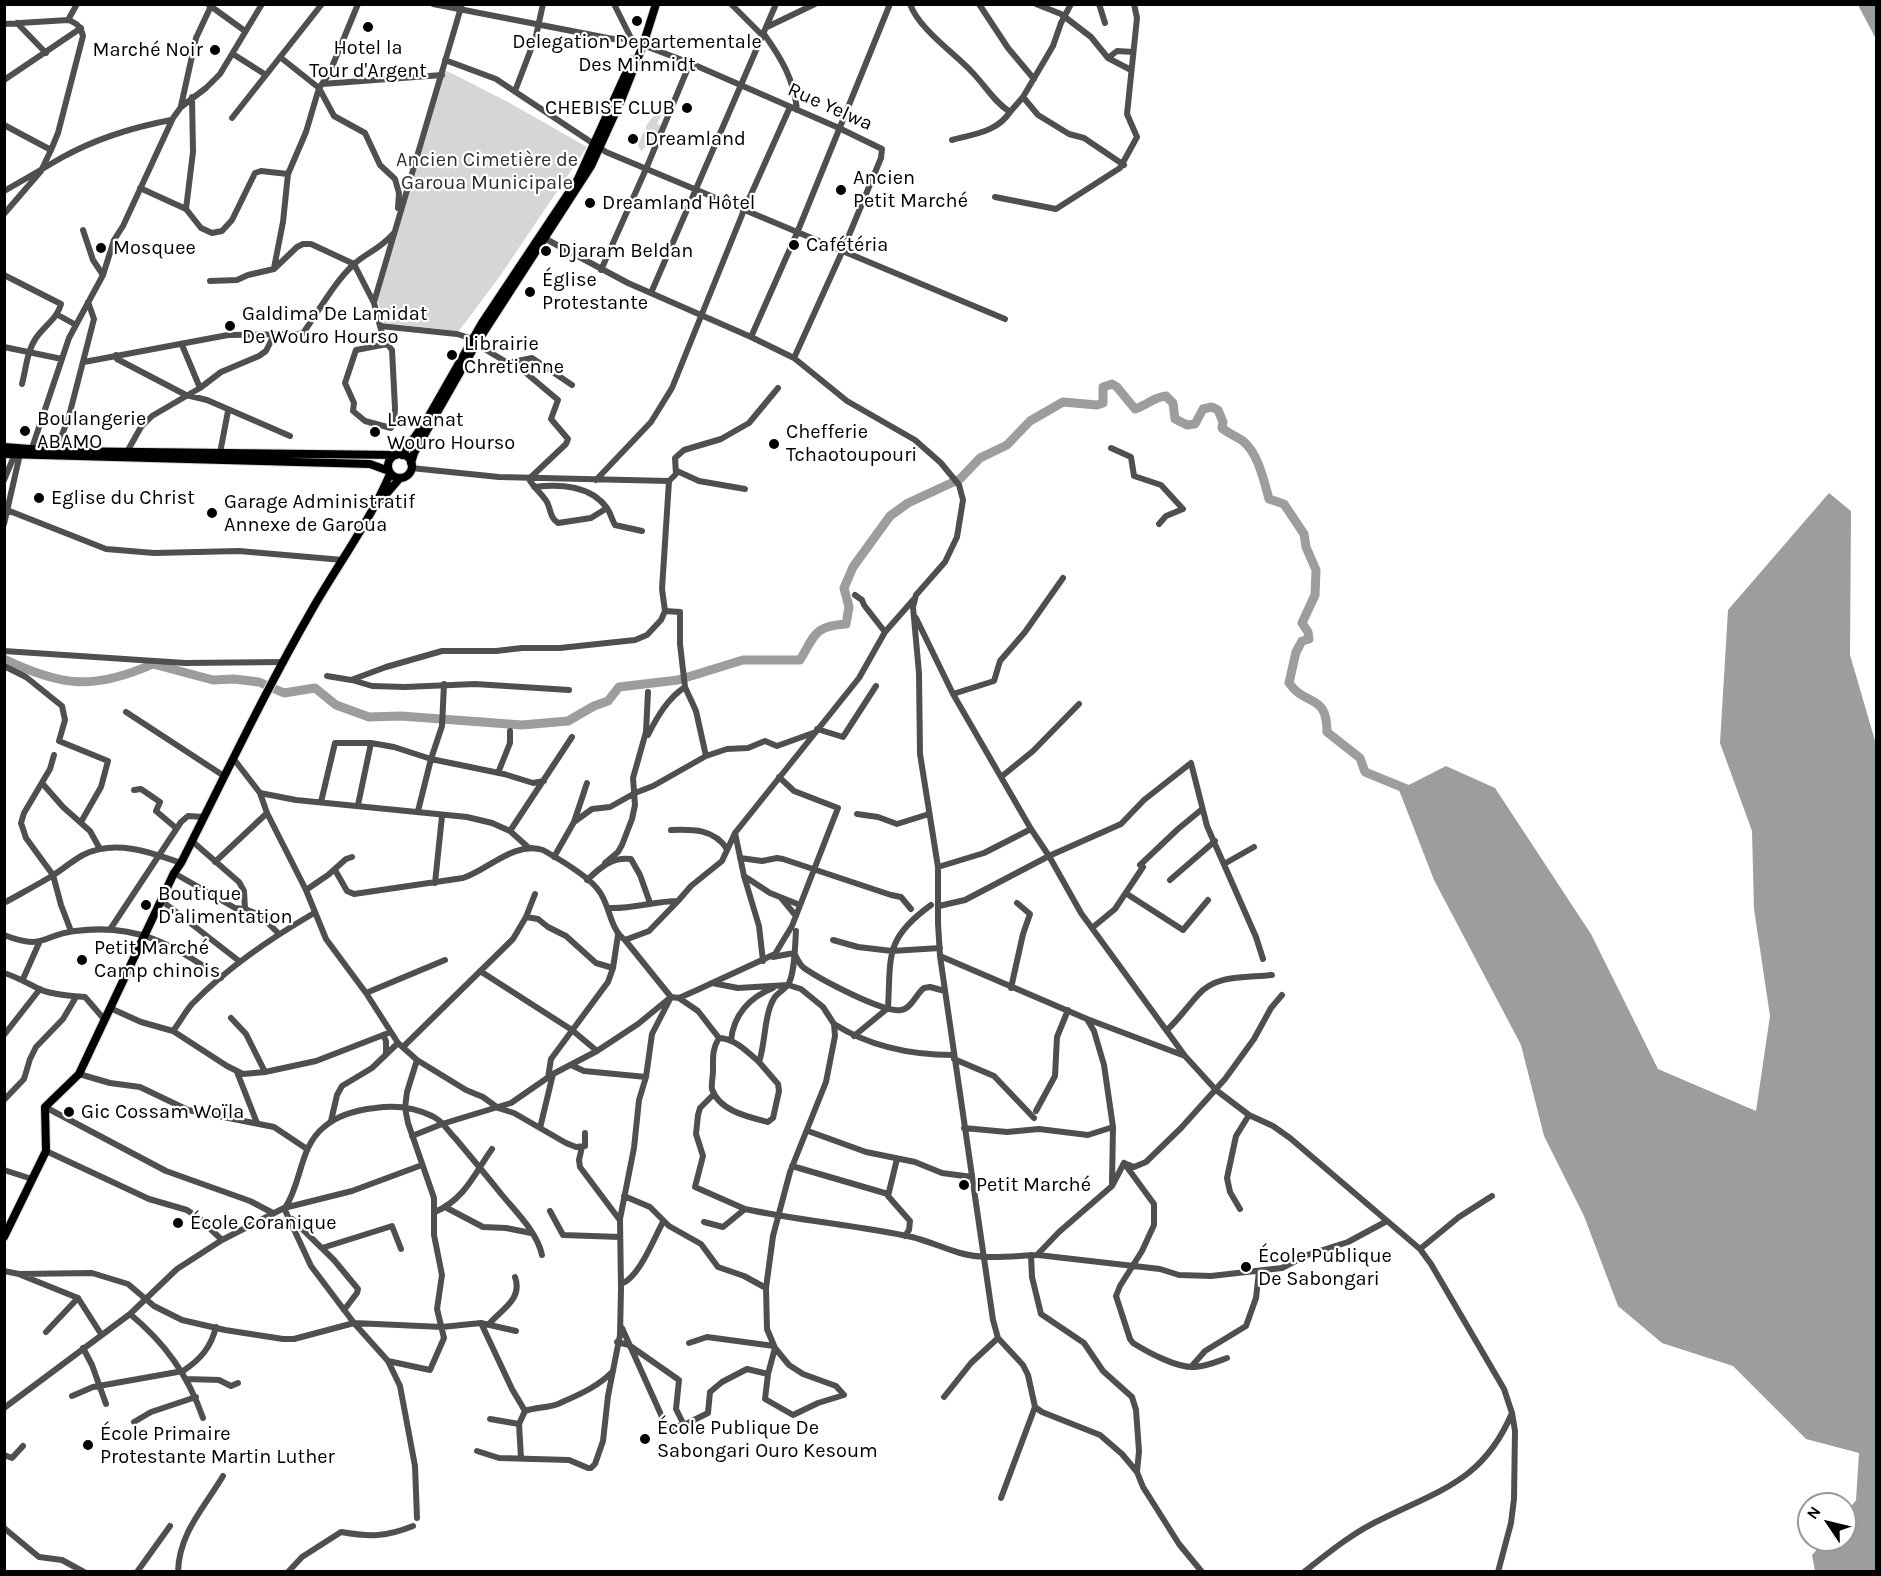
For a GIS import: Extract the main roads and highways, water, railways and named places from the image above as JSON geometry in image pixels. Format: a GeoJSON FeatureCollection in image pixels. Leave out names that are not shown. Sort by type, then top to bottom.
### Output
{"type":"FeatureCollection","features":[{"type":"Feature","properties":{"kind":"main road"},"geometry":{"type":"LineString","coordinates":[[4,1237],[46,1151],[45,1107],[79,1074],[174,873],[264,698],[376,504],[390,472],[389,462],[399,455],[426,421],[474,341],[542,237],[581,184],[651,4]]}},
{"type":"Feature","properties":{"kind":"main road"},"geometry":{"type":"LineString","coordinates":[[638,42],[656,4]]}},
{"type":"Feature","properties":{"kind":"main road"},"geometry":{"type":"LineString","coordinates":[[376,504],[400,478],[407,475],[414,453],[474,341]]}},
{"type":"Feature","properties":{"kind":"main road"},"geometry":{"type":"LineString","coordinates":[[4,447],[56,451],[128,450],[399,455],[407,457],[411,465]]}},
{"type":"Feature","properties":{"kind":"main road"},"geometry":{"type":"LineString","coordinates":[[4,454],[370,464],[400,478]]}},
{"type":"Feature","properties":{"kind":"waterway"},"geometry":{"type":"LineString","coordinates":[[4,659],[43,675],[78,682],[113,678],[153,664],[213,680],[234,679],[259,682],[284,693],[315,688],[336,705],[369,717],[401,716],[522,725],[568,721],[608,701],[619,687],[678,680],[743,660],[800,660],[817,633],[827,627],[846,624],[849,607],[844,588],[853,567],[890,516],[908,503],[960,479],[980,458],[1007,445],[1030,421],[1063,402],[1097,405],[1103,403],[1103,387],[1112,384],[1135,409],[1166,396],[1173,403],[1175,419],[1187,425],[1195,424],[1203,409],[1212,407],[1218,410],[1223,422],[1222,428],[1248,446],[1260,468],[1269,499],[1284,504],[1304,534],[1306,547],[1316,570],[1315,595],[1302,623],[1308,632],[1309,639],[1302,641],[1296,652],[1289,683],[1319,706],[1326,720],[1327,732],[1360,758],[1365,772],[1414,792]]}},
{"type":"Feature","properties":{"kind":"place","name":"Delegation Departementale Des Minmidt"},"geometry":{"type":"Point","coordinates":[637,21]}},
{"type":"Feature","properties":{"kind":"place","name":"Hotel la Tour d'Argent"},"geometry":{"type":"Point","coordinates":[368,27]}},
{"type":"Feature","properties":{"kind":"place","name":"Marché Noir"},"geometry":{"type":"Point","coordinates":[215,50]}},
{"type":"Feature","properties":{"kind":"place","name":"CHEBISE CLUB"},"geometry":{"type":"Point","coordinates":[687,108]}},
{"type":"Feature","properties":{"kind":"place","name":"Dreamland"},"geometry":{"type":"Point","coordinates":[633,139]}},
{"type":"Feature","properties":{"kind":"place","name":"Ancien Petit Marché"},"geometry":{"type":"Point","coordinates":[841,190]}},
{"type":"Feature","properties":{"kind":"place","name":"Dreamland Hôtel"},"geometry":{"type":"Point","coordinates":[590,203]}},
{"type":"Feature","properties":{"kind":"place","name":"Cafétéria"},"geometry":{"type":"Point","coordinates":[794,245]}},
{"type":"Feature","properties":{"kind":"place","name":"Mosquee"},"geometry":{"type":"Point","coordinates":[101,248]}},
{"type":"Feature","properties":{"kind":"place","name":"Djaram Beldan"},"geometry":{"type":"Point","coordinates":[546,251]}},
{"type":"Feature","properties":{"kind":"place","name":"Église Protestante"},"geometry":{"type":"Point","coordinates":[530,292]}},
{"type":"Feature","properties":{"kind":"place","name":"Galdima De Lamidat De Wouro Hourso"},"geometry":{"type":"Point","coordinates":[230,326]}},
{"type":"Feature","properties":{"kind":"place","name":"Librairie Chretienne"},"geometry":{"type":"Point","coordinates":[452,355]}},
{"type":"Feature","properties":{"kind":"place","name":"Boulangerie ABAMO"},"geometry":{"type":"Point","coordinates":[25,431]}},
{"type":"Feature","properties":{"kind":"place","name":"Lawanat Wouro Hourso"},"geometry":{"type":"Point","coordinates":[375,432]}},
{"type":"Feature","properties":{"kind":"place","name":"Chefferie Tchaotoupouri"},"geometry":{"type":"Point","coordinates":[774,444]}},
{"type":"Feature","properties":{"kind":"place","name":"Eglise du Christ"},"geometry":{"type":"Point","coordinates":[39,498]}},
{"type":"Feature","properties":{"kind":"place","name":"Garage Administratif Annexe de Garoua"},"geometry":{"type":"Point","coordinates":[212,513]}},
{"type":"Feature","properties":{"kind":"place","name":"Boutique D'alimentation"},"geometry":{"type":"Point","coordinates":[146,905]}},
{"type":"Feature","properties":{"kind":"place","name":"Petit Marché Camp chinois"},"geometry":{"type":"Point","coordinates":[82,960]}},
{"type":"Feature","properties":{"kind":"place","name":"Gic Cossam Woïla"},"geometry":{"type":"Point","coordinates":[69,1112]}},
{"type":"Feature","properties":{"kind":"place","name":"Petit Marché"},"geometry":{"type":"Point","coordinates":[964,1185]}},
{"type":"Feature","properties":{"kind":"place","name":"École Coranique"},"geometry":{"type":"Point","coordinates":[178,1223]}},
{"type":"Feature","properties":{"kind":"place","name":"École Publique De Sabongari"},"geometry":{"type":"Point","coordinates":[1246,1267]}},
{"type":"Feature","properties":{"kind":"place","name":"École Publique De Sabongari Ouro Kesoum"},"geometry":{"type":"Point","coordinates":[645,1439]}},
{"type":"Feature","properties":{"kind":"place","name":"École Primaire Protestante Martin Luther"},"geometry":{"type":"Point","coordinates":[88,1445]}},
{"type":"Feature","properties":{"kind":"park label","name":"Ancien Cimetière de Garoua Municipale"},"geometry":{"type":"Point","coordinates":[487,172]}}]}
